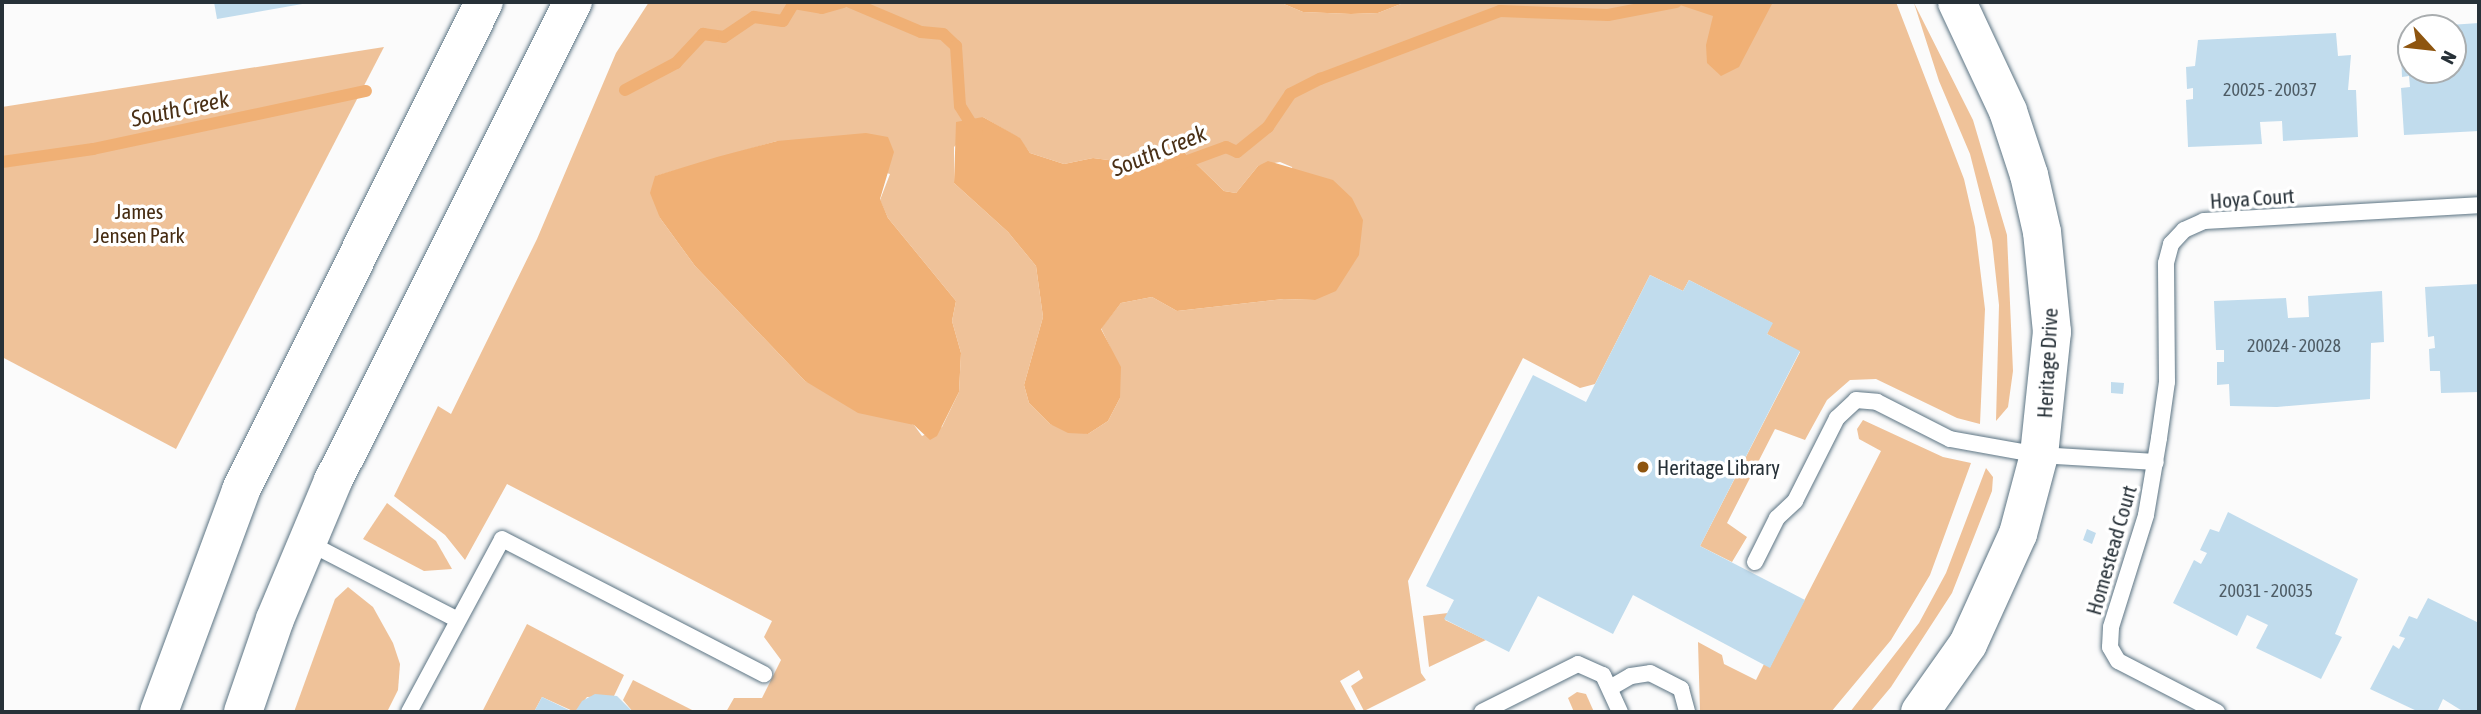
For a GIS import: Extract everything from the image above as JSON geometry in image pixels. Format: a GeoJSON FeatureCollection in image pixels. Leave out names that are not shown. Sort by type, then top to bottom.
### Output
{"type":"FeatureCollection","features":[{"type":"Feature","properties":{"kind":"main road"},"geometry":{"type":"LineString","coordinates":[[159,712],[241,490],[484,2]]}},
{"type":"Feature","properties":{"kind":"main road"},"geometry":{"type":"LineString","coordinates":[[243,712],[333,481],[573,2]]}},
{"type":"Feature","properties":{"kind":"main road","name":"Heritage Drive"},"geometry":{"type":"LineString","coordinates":[[1920,712],[1943,684],[1991,600],[2018,534],[2039,455],[2052,332],[2042,232],[2008,111],[1957,2]]}},
{"type":"Feature","properties":{"kind":"lane","name":"Hoya Court"},"geometry":{"type":"LineString","coordinates":[[2156,462],[2166,382],[2166,263],[2171,244],[2184,230],[2204,221],[2479,205]]}},
{"type":"Feature","properties":{"kind":"lane"},"geometry":{"type":"LineString","coordinates":[[1755,562],[1777,518],[1795,502],[1837,418],[1856,401],[1877,402],[1950,439],[2039,455],[2156,462]]}},
{"type":"Feature","properties":{"kind":"lane","name":"Homestead Court"},"geometry":{"type":"LineString","coordinates":[[2156,462],[2146,516],[2111,627],[2110,647],[2118,660],[2217,712]]}},
{"type":"Feature","properties":{"kind":"lane"},"geometry":{"type":"LineString","coordinates":[[409,712],[456,619],[502,539],[764,674]]}},
{"type":"Feature","properties":{"kind":"lane"},"geometry":{"type":"LineString","coordinates":[[307,542],[456,619]]}},
{"type":"Feature","properties":{"kind":"lane"},"geometry":{"type":"LineString","coordinates":[[1482,712],[1578,664],[1594,669],[1610,688],[1620,712]]}},
{"type":"Feature","properties":{"kind":"lane"},"geometry":{"type":"LineString","coordinates":[[1610,688],[1631,676],[1650,673],[1681,690],[1687,712]]}},
{"type":"Feature","properties":{"kind":"green space"},"geometry":{"type":"Polygon","coordinates":[[[649,2],[1279,2],[1303,12],[1351,14],[1378,13],[1406,2],[1896,2],[1964,179],[1975,227],[1985,309],[1980,424],[1957,418],[1876,379],[1850,380],[1827,400],[1805,440],[1775,429],[1727,523],[1747,537],[1732,562],[1700,546],[1800,352],[1767,334],[1772,323],[1689,280],[1683,291],[1650,275],[1595,384],[1580,388],[1523,358],[1408,581],[1421,673],[1426,680],[1364,711],[1351,686],[1363,678],[1359,670],[1340,681],[1357,712],[726,712],[734,698],[762,698],[781,660],[764,637],[772,621],[507,484],[465,560],[445,535],[394,496],[438,406],[451,414],[537,239],[616,53],[649,2]],[[983,117],[954,147],[954,183],[1008,232],[1036,266],[1043,317],[1024,385],[1029,403],[1050,424],[1088,434],[1108,421],[1120,398],[1110,347],[1101,328],[1121,303],[1152,297],[1177,311],[1284,299],[1315,300],[1292,167],[1280,162],[1258,166],[1236,193],[1224,191],[1184,152],[1154,166],[1093,158],[1064,164],[1030,153],[1019,138],[983,117]],[[777,141],[656,176],[660,218],[695,266],[805,381],[914,425],[922,436],[942,427],[959,392],[961,353],[952,321],[956,301],[888,218],[880,200],[890,174],[777,141]]]}},
{"type":"Feature","properties":{"kind":"green space"},"geometry":{"type":"Polygon","coordinates":[[[1914,3],[1973,120],[2007,235],[2013,371],[2008,407],[1996,421],[1999,305],[1992,241],[1970,154],[1939,81],[1914,3]]]}},
{"type":"Feature","properties":{"kind":"green space","name":"James Jensen Park"},"geometry":{"type":"Polygon","coordinates":[[[384,47],[176,449],[2,357],[2,107],[384,47]]]}},
{"type":"Feature","properties":{"kind":"green space"},"geometry":{"type":"Polygon","coordinates":[[[1863,420],[1943,457],[1971,463],[1930,575],[1891,640],[1831,712],[1700,712],[1698,642],[1722,655],[1724,664],[1756,680],[1764,664],[1770,667],[1881,451],[1859,439],[1857,429],[1863,420]]]}},
{"type":"Feature","properties":{"kind":"green space"},"geometry":{"type":"Polygon","coordinates":[[[1986,468],[1993,477],[1992,491],[1952,593],[1891,687],[1870,712],[1850,712],[1919,623],[1946,573],[1986,468]]]}},
{"type":"Feature","properties":{"kind":"green space"},"geometry":{"type":"Polygon","coordinates":[[[387,503],[436,541],[452,569],[424,571],[363,539],[387,503]]]}},
{"type":"Feature","properties":{"kind":"green space"},"geometry":{"type":"Polygon","coordinates":[[[348,587],[373,607],[393,643],[400,664],[398,690],[387,712],[294,712],[335,599],[348,587]]]}},
{"type":"Feature","properties":{"kind":"green space"},"geometry":{"type":"Polygon","coordinates":[[[1448,613],[1445,620],[1486,640],[1429,667],[1423,616],[1448,613]]]}},
{"type":"Feature","properties":{"kind":"green space"},"geometry":{"type":"Polygon","coordinates":[[[527,624],[624,675],[614,696],[587,697],[575,712],[542,697],[534,712],[482,712],[527,624]]]}},
{"type":"Feature","properties":{"kind":"green space"},"geometry":{"type":"Polygon","coordinates":[[[633,680],[696,712],[633,712],[623,700],[633,680]]]}},
{"type":"Feature","properties":{"kind":"green space"},"geometry":{"type":"Polygon","coordinates":[[[1577,692],[1586,694],[1594,712],[1574,712],[1568,698],[1577,692]]]}},
{"type":"Feature","properties":{"kind":"shaded area"},"geometry":{"type":"Polygon","coordinates":[[[1279,2],[1406,2],[1378,13],[1351,14],[1303,12],[1279,2]]]}},
{"type":"Feature","properties":{"kind":"shaded area"},"geometry":{"type":"Polygon","coordinates":[[[1671,2],[1773,2],[1739,67],[1721,76],[1707,63],[1706,45],[1713,16],[1671,2]]]}},
{"type":"Feature","properties":{"kind":"shaded area"},"geometry":{"type":"Polygon","coordinates":[[[983,117],[1020,138],[1030,153],[1064,164],[1093,158],[1154,166],[1184,152],[1224,191],[1236,193],[1258,166],[1268,161],[1333,180],[1352,198],[1363,220],[1359,255],[1336,291],[1315,300],[1284,299],[1177,311],[1152,297],[1121,303],[1101,329],[1121,367],[1120,398],[1108,421],[1088,434],[1068,433],[1050,424],[1029,403],[1024,385],[1043,317],[1036,266],[1008,232],[954,183],[956,122],[983,117]]]}},
{"type":"Feature","properties":{"kind":"shaded area"},"geometry":{"type":"Polygon","coordinates":[[[866,133],[888,137],[894,152],[880,199],[888,218],[956,301],[952,321],[961,353],[959,392],[937,436],[930,440],[914,425],[858,413],[805,381],[695,266],[660,218],[650,193],[655,176],[717,157],[777,141],[866,133]]]}},
{"type":"Feature","properties":{"kind":"building"},"geometry":{"type":"Polygon","coordinates":[[[214,2],[308,2],[308,3],[217,19],[214,2]]]}},
{"type":"Feature","properties":{"kind":"building"},"geometry":{"type":"Polygon","coordinates":[[[2479,23],[2479,131],[2404,135],[2401,88],[2410,87],[2410,84],[2467,84],[2467,24],[2479,23]]]}},
{"type":"Feature","properties":{"kind":"building"},"geometry":{"type":"Polygon","coordinates":[[[2336,33],[2338,56],[2351,55],[2348,90],[2356,90],[2358,137],[2283,141],[2282,121],[2260,122],[2262,144],[2188,147],[2186,100],[2193,99],[2193,88],[2187,89],[2186,67],[2195,66],[2198,40],[2336,33]]]}},
{"type":"Feature","properties":{"kind":"building"},"geometry":{"type":"Polygon","coordinates":[[[1650,275],[1683,291],[1689,280],[1773,323],[1767,334],[1800,351],[1700,546],[1805,600],[1770,668],[1633,595],[1613,634],[1538,596],[1509,652],[1444,619],[1454,600],[1426,586],[1533,375],[1586,402],[1650,275]]]}},
{"type":"Feature","properties":{"kind":"building"},"geometry":{"type":"Polygon","coordinates":[[[2479,284],[2479,392],[2441,393],[2440,371],[2430,371],[2429,349],[2435,348],[2434,336],[2428,337],[2425,287],[2479,284]]]}},
{"type":"Feature","properties":{"kind":"building"},"geometry":{"type":"Polygon","coordinates":[[[2382,291],[2384,342],[2371,343],[2370,399],[2277,407],[2230,406],[2229,384],[2217,385],[2217,362],[2224,362],[2224,350],[2216,350],[2214,301],[2286,298],[2288,318],[2309,317],[2308,296],[2382,291]]]}},
{"type":"Feature","properties":{"kind":"building"},"geometry":{"type":"Polygon","coordinates":[[[2111,382],[2124,383],[2123,394],[2111,393],[2111,382]]]}},
{"type":"Feature","properties":{"kind":"building"},"geometry":{"type":"Polygon","coordinates":[[[2228,512],[2358,579],[2335,634],[2342,637],[2321,679],[2256,648],[2268,625],[2247,615],[2237,636],[2173,603],[2194,560],[2201,564],[2207,553],[2200,550],[2210,529],[2219,532],[2228,512]]]}},
{"type":"Feature","properties":{"kind":"building"},"geometry":{"type":"Polygon","coordinates":[[[2087,529],[2096,533],[2092,544],[2083,540],[2087,529]]]}},
{"type":"Feature","properties":{"kind":"building"},"geometry":{"type":"Polygon","coordinates":[[[2428,598],[2479,623],[2479,712],[2464,712],[2443,699],[2437,712],[2419,712],[2370,689],[2393,645],[2399,649],[2405,638],[2399,636],[2409,616],[2417,619],[2428,598]]]}},
{"type":"Feature","properties":{"kind":"building"},"geometry":{"type":"Polygon","coordinates":[[[595,694],[617,696],[633,712],[575,712],[582,701],[595,694]]]}},
{"type":"Feature","properties":{"kind":"building"},"geometry":{"type":"Polygon","coordinates":[[[542,697],[573,712],[534,712],[542,697]]]}},
{"type":"Feature","properties":{"kind":"waterway","name":"South Creek"},"geometry":{"type":"LineString","coordinates":[[625,90],[676,63],[703,34],[724,37],[754,17],[783,21],[794,3],[822,8],[843,2]]}},
{"type":"Feature","properties":{"kind":"waterway","name":"South Creek"},"geometry":{"type":"LineString","coordinates":[[850,2],[921,32],[943,34],[956,46],[960,106],[977,133]]}},
{"type":"Feature","properties":{"kind":"waterway","name":"South Creek"},"geometry":{"type":"LineString","coordinates":[[1177,165],[1226,147],[1237,152],[1268,127],[1290,94],[1320,79],[1500,11],[1608,15],[1676,2]]}},
{"type":"Feature","properties":{"kind":"waterway","name":"South Creek"},"geometry":{"type":"LineString","coordinates":[[2,162],[93,149],[366,91]]}},
{"type":"Feature","properties":{"kind":"place","name":"Heritage Library"},"geometry":{"type":"Point","coordinates":[1643,467]}}]}
